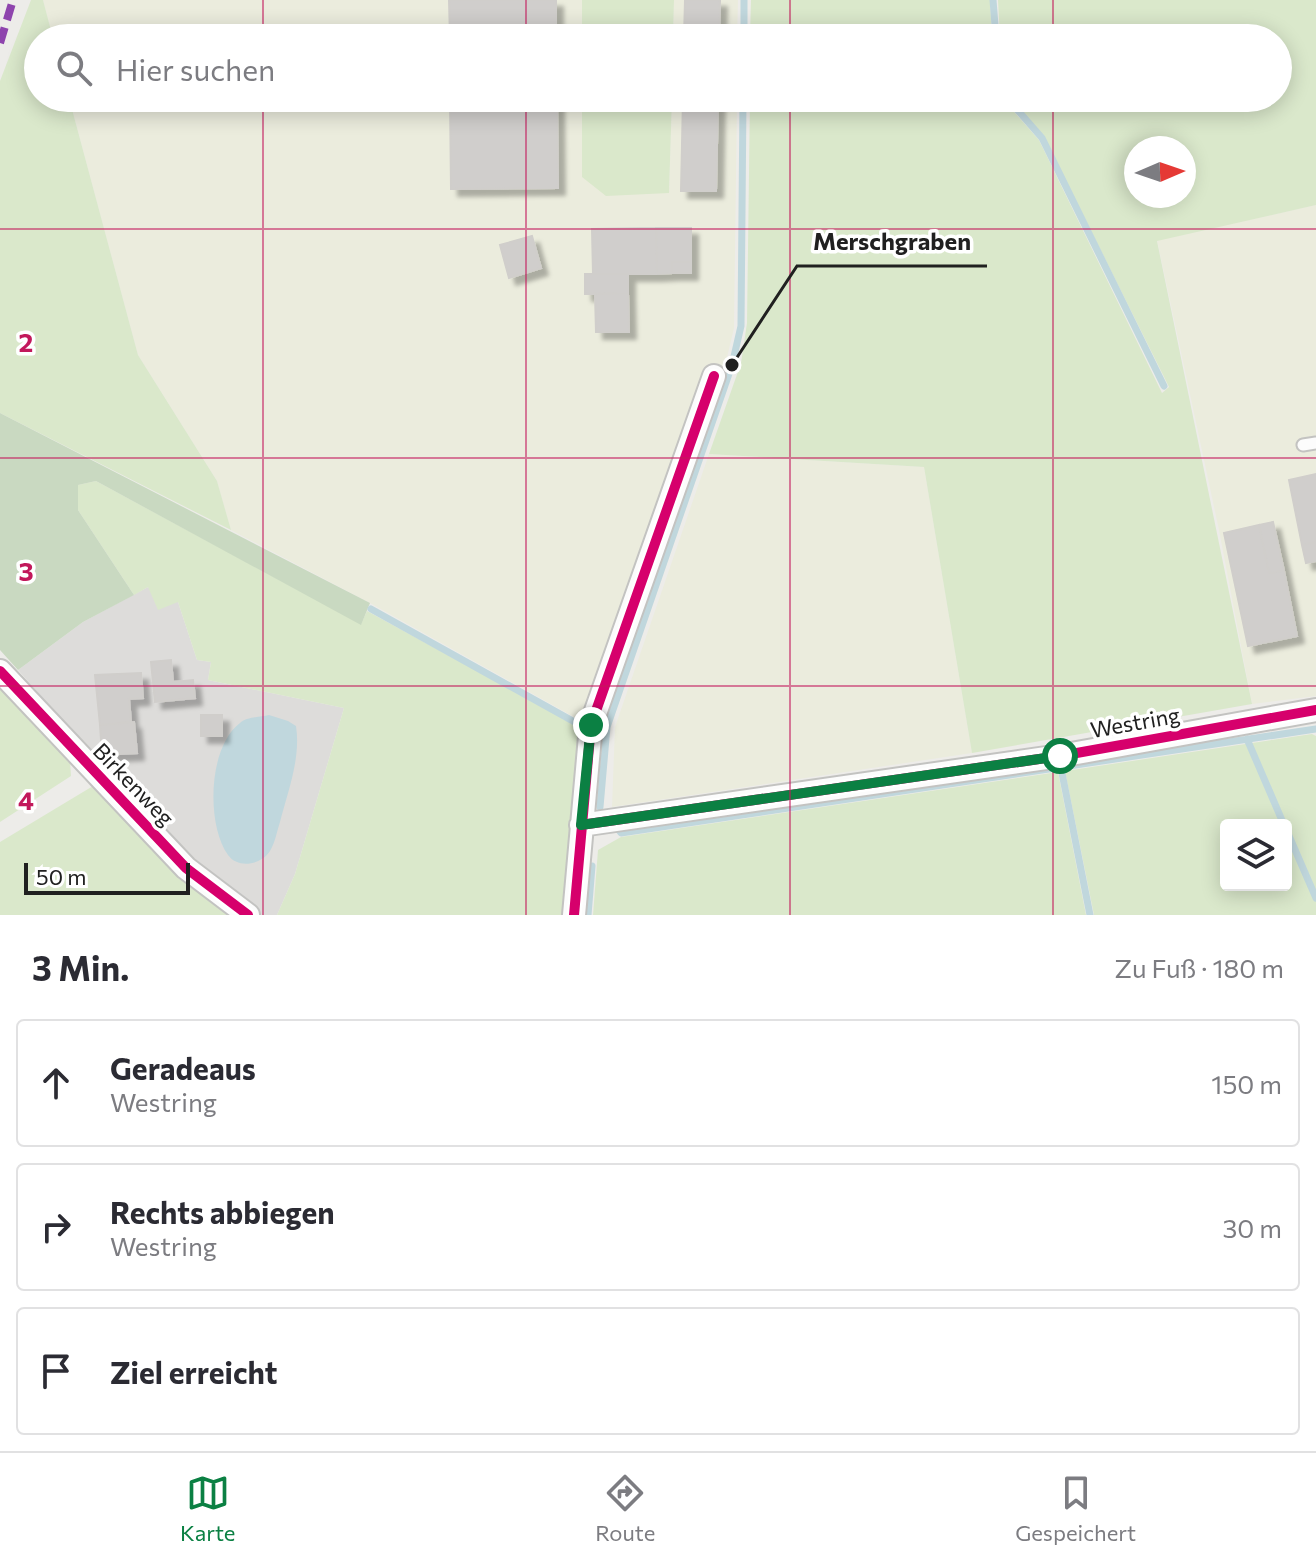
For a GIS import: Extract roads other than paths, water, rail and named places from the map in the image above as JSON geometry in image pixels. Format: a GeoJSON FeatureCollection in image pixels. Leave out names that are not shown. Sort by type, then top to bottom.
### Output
{"type":"FeatureCollection","features":[{"type":"Feature","properties":{"kind":"street"},"geometry":{"type":"LineString","coordinates":[[574,915],[591,725],[714,376]]}},
{"type":"Feature","properties":{"kind":"street","name":"Birkenweg"},"geometry":{"type":"LineString","coordinates":[[0,671],[186,868],[248,915]]}},
{"type":"Feature","properties":{"kind":"street","name":"Westring"},"geometry":{"type":"LineString","coordinates":[[581,825],[1060,756],[1316,710]]}},
{"type":"Feature","properties":{"kind":"lane"},"geometry":{"type":"LineString","coordinates":[[1303,445],[1316,443]]}},
{"type":"Feature","properties":{"kind":"water"},"geometry":{"type":"Polygon","coordinates":[[[269,715],[296,726],[295,762],[272,848],[261,860],[243,864],[228,855],[216,825],[216,767],[229,734],[240,723],[269,715]]]}},
{"type":"Feature","properties":{"kind":"waterway"},"geometry":{"type":"LineString","coordinates":[[744,0],[744,24]]}},
{"type":"Feature","properties":{"kind":"waterway"},"geometry":{"type":"LineString","coordinates":[[993,0],[995,24]]}},
{"type":"Feature","properties":{"kind":"waterway"},"geometry":{"type":"LineString","coordinates":[[600,807],[607,727],[732,365],[741,326],[743,112]]}},
{"type":"Feature","properties":{"kind":"waterway"},"geometry":{"type":"LineString","coordinates":[[1019,112],[1042,138],[1164,386]]}},
{"type":"Feature","properties":{"kind":"waterway"},"geometry":{"type":"LineString","coordinates":[[371,609],[580,725]]}},
{"type":"Feature","properties":{"kind":"waterway"},"geometry":{"type":"LineString","coordinates":[[618,829],[621,833],[1316,729]]}},
{"type":"Feature","properties":{"kind":"waterway"},"geometry":{"type":"LineString","coordinates":[[1247,739],[1281,819]]}},
{"type":"Feature","properties":{"kind":"waterway"},"geometry":{"type":"LineString","coordinates":[[1061,768],[1090,915]]}},
{"type":"Feature","properties":{"kind":"waterway"},"geometry":{"type":"LineString","coordinates":[[1292,843],[1316,898]]}},
{"type":"Feature","properties":{"kind":"waterway"},"geometry":{"type":"LineString","coordinates":[[588,915],[592,866]]}},
{"type":"Feature","properties":{"kind":"place","name":"Merschgraben"},"geometry":{"type":"Point","coordinates":[732,365]}}]}
